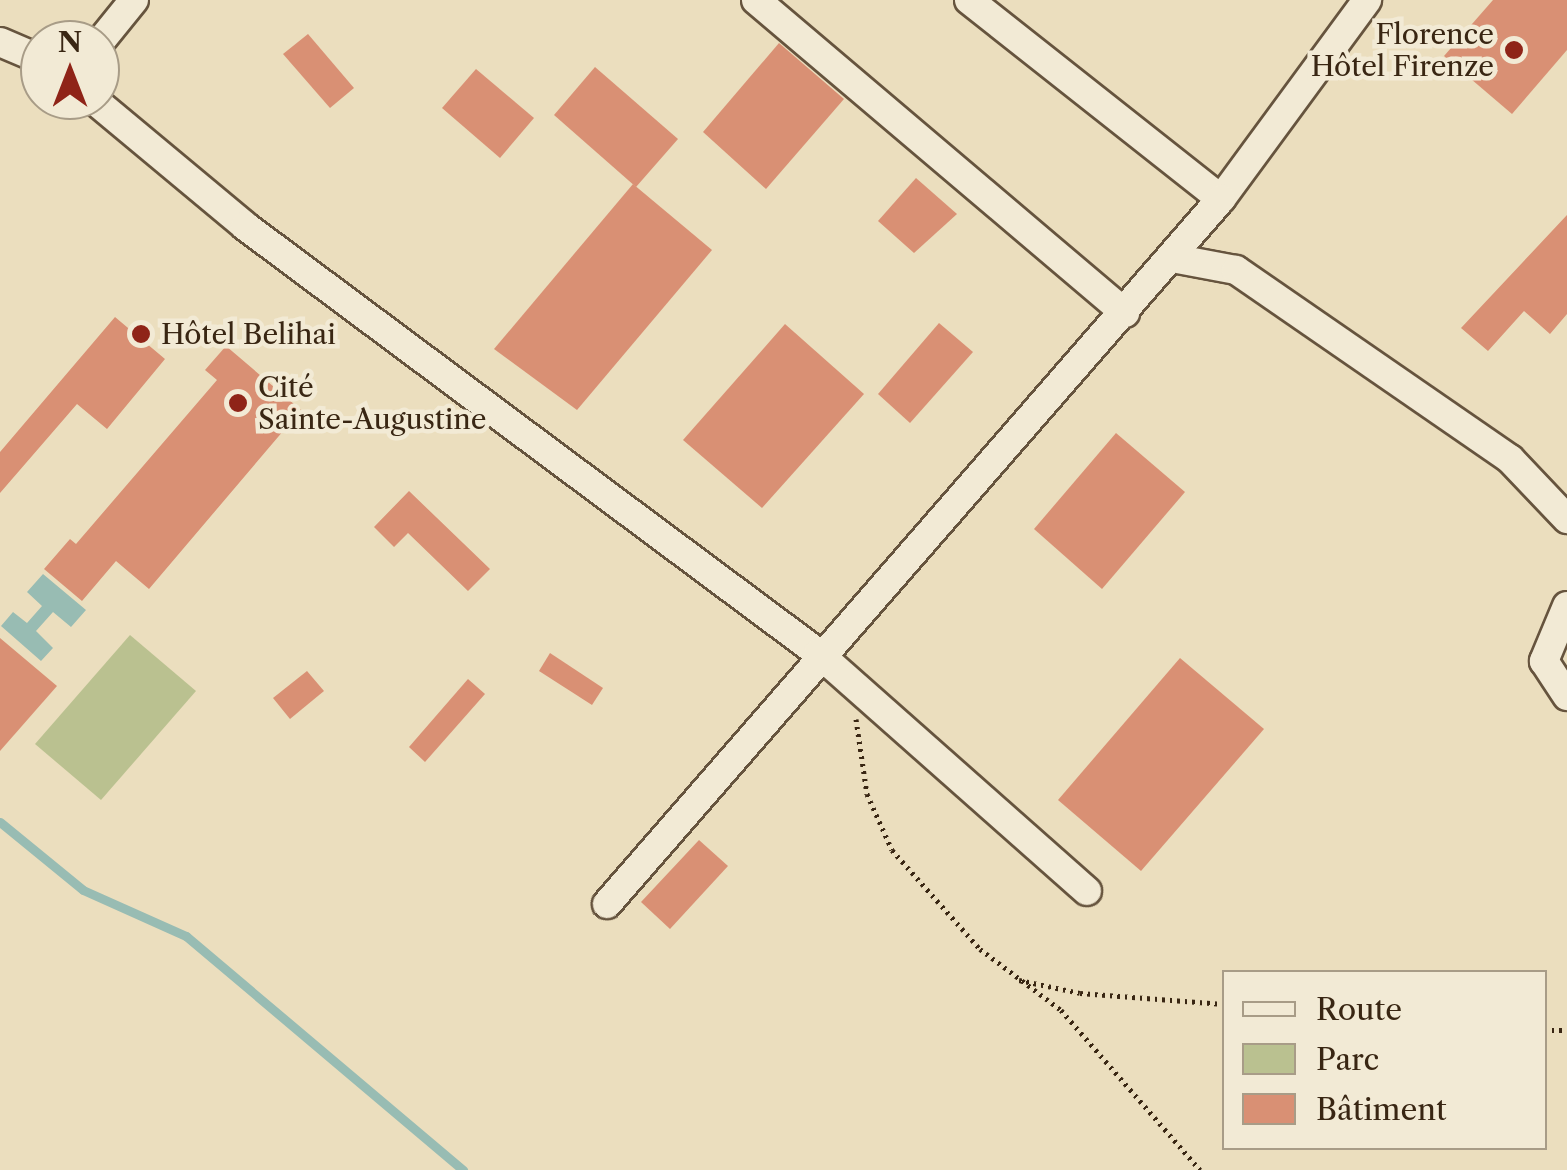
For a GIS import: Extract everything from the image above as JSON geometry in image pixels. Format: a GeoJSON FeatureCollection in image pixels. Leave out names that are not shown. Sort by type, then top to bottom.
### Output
{"type":"FeatureCollection","features":[{"type":"Feature","properties":{"kind":"street"},"geometry":{"type":"LineString","coordinates":[[118,20],[134,0]]}},
{"type":"Feature","properties":{"kind":"street"},"geometry":{"type":"LineString","coordinates":[[756,0],[1125,312]]}},
{"type":"Feature","properties":{"kind":"street"},"geometry":{"type":"LineString","coordinates":[[969,0],[1221,199]]}},
{"type":"Feature","properties":{"kind":"street"},"geometry":{"type":"LineString","coordinates":[[606,904],[818,653],[1172,258],[1221,199],[1367,0]]}},
{"type":"Feature","properties":{"kind":"street"},"geometry":{"type":"LineString","coordinates":[[118,120],[245,226],[818,653],[1088,891]]}},
{"type":"Feature","properties":{"kind":"street"},"geometry":{"type":"LineString","coordinates":[[1172,258],[1236,270],[1510,459],[1567,519]]}},
{"type":"Feature","properties":{"kind":"street"},"geometry":{"type":"LineString","coordinates":[[1567,606],[1544,660],[1567,696]]}},
{"type":"Feature","properties":{"kind":"path"},"geometry":{"type":"LineString","coordinates":[[860,692],[853,738],[892,850],[1014,978],[1060,1010],[1200,1170]]}},
{"type":"Feature","properties":{"kind":"path"},"geometry":{"type":"LineString","coordinates":[[1014,978],[1080,993],[1222,1004]]}},
{"type":"Feature","properties":{"kind":"green space"},"geometry":{"type":"Polygon","coordinates":[[[130,635],[196,691],[101,800],[35,744],[130,635]]]}},
{"type":"Feature","properties":{"kind":"water"},"geometry":{"type":"Polygon","coordinates":[[[43,574],[86,610],[71,627],[53,612],[36,631],[53,648],[41,661],[1,626],[13,612],[27,623],[42,606],[27,592],[43,574]]]}},
{"type":"Feature","properties":{"kind":"building"},"geometry":{"type":"Polygon","coordinates":[[[1493,0],[1567,0],[1567,50],[1512,114],[1444,56],[1493,0]]]}},
{"type":"Feature","properties":{"kind":"building"},"geometry":{"type":"Polygon","coordinates":[[[308,34],[354,88],[330,108],[283,54],[308,34]]]}},
{"type":"Feature","properties":{"kind":"building"},"geometry":{"type":"Polygon","coordinates":[[[779,43],[844,99],[766,189],[703,132],[779,43]]]}},
{"type":"Feature","properties":{"kind":"building"},"geometry":{"type":"Polygon","coordinates":[[[595,67],[678,139],[636,187],[554,115],[595,67]]]}},
{"type":"Feature","properties":{"kind":"building"},"geometry":{"type":"Polygon","coordinates":[[[476,69],[534,118],[500,158],[442,108],[476,69]]]}},
{"type":"Feature","properties":{"kind":"building"},"geometry":{"type":"Polygon","coordinates":[[[916,178],[957,214],[914,253],[878,221],[916,178]]]}},
{"type":"Feature","properties":{"kind":"building"},"geometry":{"type":"Polygon","coordinates":[[[633,184],[712,250],[577,410],[494,349],[633,184]]]}},
{"type":"Feature","properties":{"kind":"building"},"geometry":{"type":"Polygon","coordinates":[[[1567,215],[1567,314],[1550,334],[1524,311],[1488,351],[1461,328],[1567,215]]]}},
{"type":"Feature","properties":{"kind":"building"},"geometry":{"type":"Polygon","coordinates":[[[115,317],[165,359],[107,429],[77,404],[0,493],[0,452],[115,317]]]}},
{"type":"Feature","properties":{"kind":"building"},"geometry":{"type":"Polygon","coordinates":[[[939,323],[973,352],[910,423],[878,394],[939,323]]]}},
{"type":"Feature","properties":{"kind":"building"},"geometry":{"type":"Polygon","coordinates":[[[785,324],[864,394],[762,508],[683,440],[785,324]]]}},
{"type":"Feature","properties":{"kind":"building"},"geometry":{"type":"Polygon","coordinates":[[[226,346],[301,410],[149,589],[116,561],[82,601],[44,569],[70,539],[76,544],[217,380],[205,370],[226,346]]]}},
{"type":"Feature","properties":{"kind":"building"},"geometry":{"type":"Polygon","coordinates":[[[1116,433],[1185,492],[1102,589],[1034,529],[1116,433]]]}},
{"type":"Feature","properties":{"kind":"building"},"geometry":{"type":"Polygon","coordinates":[[[409,491],[490,569],[468,591],[408,533],[394,547],[374,527],[409,491]]]}},
{"type":"Feature","properties":{"kind":"building"},"geometry":{"type":"Polygon","coordinates":[[[0,638],[57,686],[0,751],[0,638]]]}},
{"type":"Feature","properties":{"kind":"building"},"geometry":{"type":"Polygon","coordinates":[[[550,653],[603,688],[592,705],[539,671],[550,653]]]}},
{"type":"Feature","properties":{"kind":"building"},"geometry":{"type":"Polygon","coordinates":[[[1180,658],[1264,729],[1141,871],[1058,800],[1180,658]]]}},
{"type":"Feature","properties":{"kind":"building"},"geometry":{"type":"Polygon","coordinates":[[[307,671],[324,691],[290,719],[273,698],[307,671]]]}},
{"type":"Feature","properties":{"kind":"building"},"geometry":{"type":"Polygon","coordinates":[[[468,679],[485,694],[425,762],[409,747],[468,679]]]}},
{"type":"Feature","properties":{"kind":"building"},"geometry":{"type":"Polygon","coordinates":[[[699,840],[728,866],[670,929],[641,902],[699,840]]]}},
{"type":"Feature","properties":{"kind":"waterway"},"geometry":{"type":"LineString","coordinates":[[0,822],[83,890],[186,936],[463,1170]]}},
{"type":"Feature","properties":{"kind":"place","name":"Florence Hôtel Firenze"},"geometry":{"type":"Point","coordinates":[1514,50]}},
{"type":"Feature","properties":{"kind":"place","name":"Hôtel Belihai"},"geometry":{"type":"Point","coordinates":[141,334]}},
{"type":"Feature","properties":{"kind":"place","name":"Cité Sainte-Augustine"},"geometry":{"type":"Point","coordinates":[238,403]}}]}
